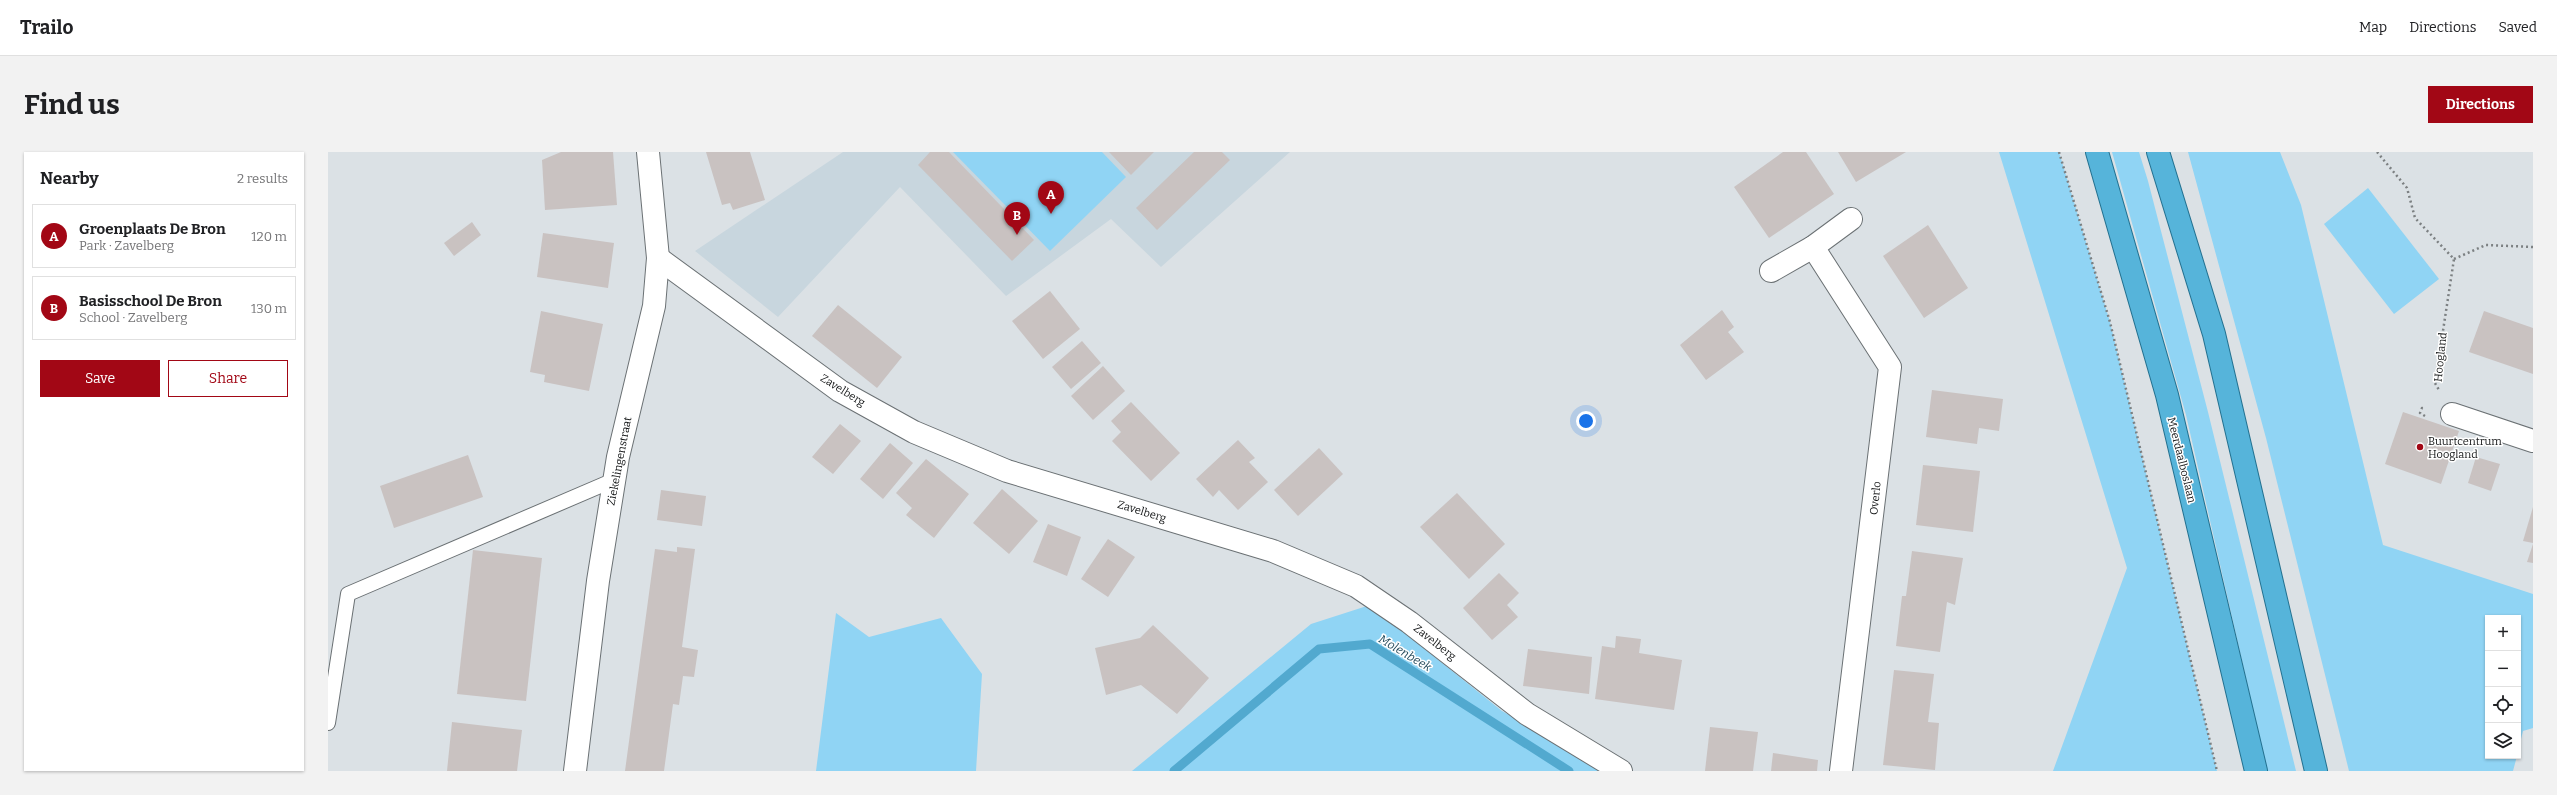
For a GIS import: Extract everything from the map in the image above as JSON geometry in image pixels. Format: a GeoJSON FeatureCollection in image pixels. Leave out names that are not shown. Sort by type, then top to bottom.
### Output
{"type":"FeatureCollection","features":[{"type":"Feature","properties":{"kind":"highway","name":"Meerdaalboslaan"},"geometry":{"type":"LineString","coordinates":[[2097,152],[2167,395],[2256,771]]}},
{"type":"Feature","properties":{"kind":"highway"},"geometry":{"type":"LineString","coordinates":[[2158,152],[2214,334],[2316,771]]}},
{"type":"Feature","properties":{"kind":"street","name":"Ziekelingenstraat"},"geometry":{"type":"LineString","coordinates":[[575,771],[598,581],[614,480],[654,306],[658,258],[648,152]]}},
{"type":"Feature","properties":{"kind":"street"},"geometry":{"type":"LineString","coordinates":[[1771,271],[1813,247],[1851,219]]}},
{"type":"Feature","properties":{"kind":"street","name":"Overlo"},"geometry":{"type":"LineString","coordinates":[[1813,247],[1890,367],[1841,771]]}},
{"type":"Feature","properties":{"kind":"street","name":"Zavelberg"},"geometry":{"type":"LineString","coordinates":[[658,258],[840,390],[914,432],[1007,471],[1274,551],[1356,586],[1409,622],[1527,714],[1621,771]]}},
{"type":"Feature","properties":{"kind":"street"},"geometry":{"type":"LineString","coordinates":[[2452,414],[2533,441]]}},
{"type":"Feature","properties":{"kind":"lane"},"geometry":{"type":"LineString","coordinates":[[328,723],[348,594],[614,480]]}},
{"type":"Feature","properties":{"kind":"path"},"geometry":{"type":"LineString","coordinates":[[2059,152],[2110,322],[2217,771]]}},
{"type":"Feature","properties":{"kind":"path"},"geometry":{"type":"LineString","coordinates":[[2377,152],[2407,188],[2415,218],[2454,259],[2486,246],[2533,247]]}},
{"type":"Feature","properties":{"kind":"path","name":"Hoogland"},"geometry":{"type":"LineString","coordinates":[[2452,414],[2435,383],[2454,259]]}},
{"type":"Feature","properties":{"kind":"shaded area"},"geometry":{"type":"Polygon","coordinates":[[[843,152],[1290,152],[1161,267],[1111,219],[1006,296],[900,187],[778,317],[695,251],[843,152]]]}},
{"type":"Feature","properties":{"kind":"shaded area"},"geometry":{"type":"Polygon","coordinates":[[[953,152],[1102,152],[1126,177],[1050,251],[953,152]]]}},
{"type":"Feature","properties":{"kind":"shaded area"},"geometry":{"type":"Polygon","coordinates":[[[1999,152],[2059,152],[2110,322],[2217,771],[2053,771],[2127,568],[1999,152]]]}},
{"type":"Feature","properties":{"kind":"shaded area"},"geometry":{"type":"Polygon","coordinates":[[[2112,152],[2139,152],[2148,181],[2208,412],[2296,771],[2267,771],[2186,415],[2112,152]]]}},
{"type":"Feature","properties":{"kind":"shaded area"},"geometry":{"type":"Polygon","coordinates":[[[2188,152],[2280,152],[2301,205],[2383,545],[2533,594],[2533,728],[2523,731],[2521,739],[2521,615],[2485,615],[2485,759],[2516,759],[2513,771],[2349,771],[2266,438],[2188,152]]]}},
{"type":"Feature","properties":{"kind":"shaded area"},"geometry":{"type":"Polygon","coordinates":[[[2368,188],[2439,279],[2394,314],[2324,224],[2368,188]]]}},
{"type":"Feature","properties":{"kind":"shaded area"},"geometry":{"type":"Polygon","coordinates":[[[1370,605],[1502,711],[1610,771],[1132,771],[1311,624],[1370,605]]]}},
{"type":"Feature","properties":{"kind":"shaded area"},"geometry":{"type":"Polygon","coordinates":[[[836,613],[869,637],[941,618],[982,674],[976,771],[816,771],[836,613]]]}},
{"type":"Feature","properties":{"kind":"building"},"geometry":{"type":"Polygon","coordinates":[[[561,152],[613,152],[617,205],[545,210],[542,160],[561,152]]]}},
{"type":"Feature","properties":{"kind":"building"},"geometry":{"type":"Polygon","coordinates":[[[706,152],[750,152],[765,200],[733,210],[730,203],[722,205],[706,152]]]}},
{"type":"Feature","properties":{"kind":"building"},"geometry":{"type":"Polygon","coordinates":[[[930,152],[949,152],[1034,240],[1012,261],[918,165],[930,152]]]}},
{"type":"Feature","properties":{"kind":"building"},"geometry":{"type":"Polygon","coordinates":[[[1109,152],[1154,152],[1131,175],[1109,152]]]}},
{"type":"Feature","properties":{"kind":"building"},"geometry":{"type":"Polygon","coordinates":[[[1194,152],[1222,152],[1230,160],[1157,230],[1136,208],[1194,152]]]}},
{"type":"Feature","properties":{"kind":"building"},"geometry":{"type":"Polygon","coordinates":[[[1783,152],[1806,152],[1834,194],[1769,238],[1734,187],[1783,152]]]}},
{"type":"Feature","properties":{"kind":"building"},"geometry":{"type":"Polygon","coordinates":[[[1838,152],[1906,152],[1856,182],[1838,152]]]}},
{"type":"Feature","properties":{"kind":"building"},"geometry":{"type":"Polygon","coordinates":[[[472,222],[481,235],[454,256],[444,243],[472,222]]]}},
{"type":"Feature","properties":{"kind":"building"},"geometry":{"type":"Polygon","coordinates":[[[1928,225],[1968,288],[1924,318],[1883,256],[1928,225]]]}},
{"type":"Feature","properties":{"kind":"building"},"geometry":{"type":"Polygon","coordinates":[[[543,233],[614,243],[608,288],[537,277],[543,233]]]}},
{"type":"Feature","properties":{"kind":"building"},"geometry":{"type":"Polygon","coordinates":[[[1050,291],[1080,329],[1043,359],[1012,321],[1050,291]]]}},
{"type":"Feature","properties":{"kind":"building"},"geometry":{"type":"Polygon","coordinates":[[[838,305],[902,357],[877,388],[812,336],[838,305]]]}},
{"type":"Feature","properties":{"kind":"building"},"geometry":{"type":"Polygon","coordinates":[[[1722,310],[1734,327],[1728,332],[1744,352],[1706,380],[1680,345],[1722,310]]]}},
{"type":"Feature","properties":{"kind":"building"},"geometry":{"type":"Polygon","coordinates":[[[541,311],[603,324],[589,391],[544,382],[545,375],[530,372],[541,311]]]}},
{"type":"Feature","properties":{"kind":"building"},"geometry":{"type":"Polygon","coordinates":[[[2484,311],[2533,328],[2533,374],[2469,352],[2484,311]]]}},
{"type":"Feature","properties":{"kind":"building"},"geometry":{"type":"Polygon","coordinates":[[[1082,341],[1101,363],[1071,389],[1052,367],[1082,341]]]}},
{"type":"Feature","properties":{"kind":"building"},"geometry":{"type":"Polygon","coordinates":[[[1103,366],[1125,391],[1093,420],[1071,396],[1103,366]]]}},
{"type":"Feature","properties":{"kind":"building"},"geometry":{"type":"Polygon","coordinates":[[[1932,390],[2003,399],[1999,431],[1979,428],[1977,444],[1926,437],[1932,390]]]}},
{"type":"Feature","properties":{"kind":"building"},"geometry":{"type":"Polygon","coordinates":[[[1131,402],[1180,453],[1151,481],[1112,441],[1121,432],[1111,421],[1131,402]]]}},
{"type":"Feature","properties":{"kind":"building"},"geometry":{"type":"Polygon","coordinates":[[[2403,412],[2459,431],[2441,484],[2385,464],[2403,412]]]}},
{"type":"Feature","properties":{"kind":"building"},"geometry":{"type":"Polygon","coordinates":[[[840,424],[861,441],[833,474],[812,457],[840,424]]]}},
{"type":"Feature","properties":{"kind":"building"},"geometry":{"type":"Polygon","coordinates":[[[1238,440],[1255,458],[1249,462],[1268,482],[1238,510],[1219,490],[1213,497],[1196,479],[1238,440]]]}},
{"type":"Feature","properties":{"kind":"building"},"geometry":{"type":"Polygon","coordinates":[[[890,443],[913,463],[883,499],[860,479],[890,443]]]}},
{"type":"Feature","properties":{"kind":"building"},"geometry":{"type":"Polygon","coordinates":[[[1319,448],[1343,474],[1298,516],[1274,490],[1319,448]]]}},
{"type":"Feature","properties":{"kind":"building"},"geometry":{"type":"Polygon","coordinates":[[[468,455],[483,497],[394,528],[380,486],[468,455]]]}},
{"type":"Feature","properties":{"kind":"building"},"geometry":{"type":"Polygon","coordinates":[[[2476,457],[2500,464],[2491,491],[2468,483],[2476,457]]]}},
{"type":"Feature","properties":{"kind":"building"},"geometry":{"type":"Polygon","coordinates":[[[926,459],[969,494],[934,538],[906,515],[912,508],[896,493],[926,459]]]}},
{"type":"Feature","properties":{"kind":"building"},"geometry":{"type":"Polygon","coordinates":[[[1923,465],[1980,471],[1973,532],[1916,525],[1923,465]]]}},
{"type":"Feature","properties":{"kind":"building"},"geometry":{"type":"Polygon","coordinates":[[[1002,489],[1038,521],[1009,554],[973,523],[1002,489]]]}},
{"type":"Feature","properties":{"kind":"building"},"geometry":{"type":"Polygon","coordinates":[[[661,490],[706,496],[702,526],[657,520],[661,490]]]}},
{"type":"Feature","properties":{"kind":"building"},"geometry":{"type":"Polygon","coordinates":[[[1457,493],[1505,544],[1469,579],[1420,527],[1457,493]]]}},
{"type":"Feature","properties":{"kind":"building"},"geometry":{"type":"Polygon","coordinates":[[[2533,507],[2533,543],[2523,541],[2533,507]]]}},
{"type":"Feature","properties":{"kind":"building"},"geometry":{"type":"Polygon","coordinates":[[[1048,524],[1081,537],[1067,576],[1033,562],[1048,524]]]}},
{"type":"Feature","properties":{"kind":"building"},"geometry":{"type":"Polygon","coordinates":[[[1108,539],[1135,557],[1108,597],[1081,579],[1108,539]]]}},
{"type":"Feature","properties":{"kind":"building"},"geometry":{"type":"Polygon","coordinates":[[[2533,544],[2533,563],[2527,562],[2533,544]]]}},
{"type":"Feature","properties":{"kind":"building"},"geometry":{"type":"Polygon","coordinates":[[[677,547],[695,549],[682,647],[698,650],[694,677],[683,676],[679,705],[673,704],[664,771],[625,771],[655,549],[677,552],[677,547]]]}},
{"type":"Feature","properties":{"kind":"building"},"geometry":{"type":"Polygon","coordinates":[[[473,550],[542,558],[526,701],[457,694],[473,550]]]}},
{"type":"Feature","properties":{"kind":"building"},"geometry":{"type":"Polygon","coordinates":[[[1912,551],[1963,558],[1955,605],[1947,602],[1940,652],[1896,646],[1902,596],[1906,596],[1912,551]]]}},
{"type":"Feature","properties":{"kind":"building"},"geometry":{"type":"Polygon","coordinates":[[[1499,573],[1519,593],[1507,605],[1518,617],[1492,640],[1463,608],[1499,573]]]}},
{"type":"Feature","properties":{"kind":"building"},"geometry":{"type":"Polygon","coordinates":[[[1153,625],[1209,678],[1177,714],[1141,685],[1106,695],[1095,648],[1140,638],[1153,625]]]}},
{"type":"Feature","properties":{"kind":"building"},"geometry":{"type":"Polygon","coordinates":[[[1616,636],[1641,639],[1639,653],[1682,660],[1674,710],[1595,699],[1602,646],[1615,648],[1616,636]]]}},
{"type":"Feature","properties":{"kind":"building"},"geometry":{"type":"Polygon","coordinates":[[[1528,649],[1592,657],[1589,694],[1523,686],[1528,649]]]}},
{"type":"Feature","properties":{"kind":"building"},"geometry":{"type":"Polygon","coordinates":[[[1894,670],[1934,674],[1928,722],[1939,723],[1935,770],[1883,765],[1894,670]]]}},
{"type":"Feature","properties":{"kind":"building"},"geometry":{"type":"Polygon","coordinates":[[[452,722],[522,730],[517,771],[447,771],[452,722]]]}},
{"type":"Feature","properties":{"kind":"building"},"geometry":{"type":"Polygon","coordinates":[[[1710,727],[1758,732],[1753,771],[1705,771],[1710,727]]]}},
{"type":"Feature","properties":{"kind":"building"},"geometry":{"type":"Polygon","coordinates":[[[1773,753],[1818,760],[1817,771],[1771,771],[1773,753]]]}},
{"type":"Feature","properties":{"kind":"waterway","name":"Molenbeek"},"geometry":{"type":"LineString","coordinates":[[1174,771],[1319,649],[1370,644],[1569,771]]}},
{"type":"Feature","properties":{"kind":"place","name":"Groenplaats De Bron"},"geometry":{"type":"Point","coordinates":[1051,214]}},
{"type":"Feature","properties":{"kind":"place","name":"Basisschool De Bron"},"geometry":{"type":"Point","coordinates":[1017,235]}},
{"type":"Feature","properties":{"kind":"place","name":"Buurtcentrum Hoogland"},"geometry":{"type":"Point","coordinates":[2420,447]}}]}
